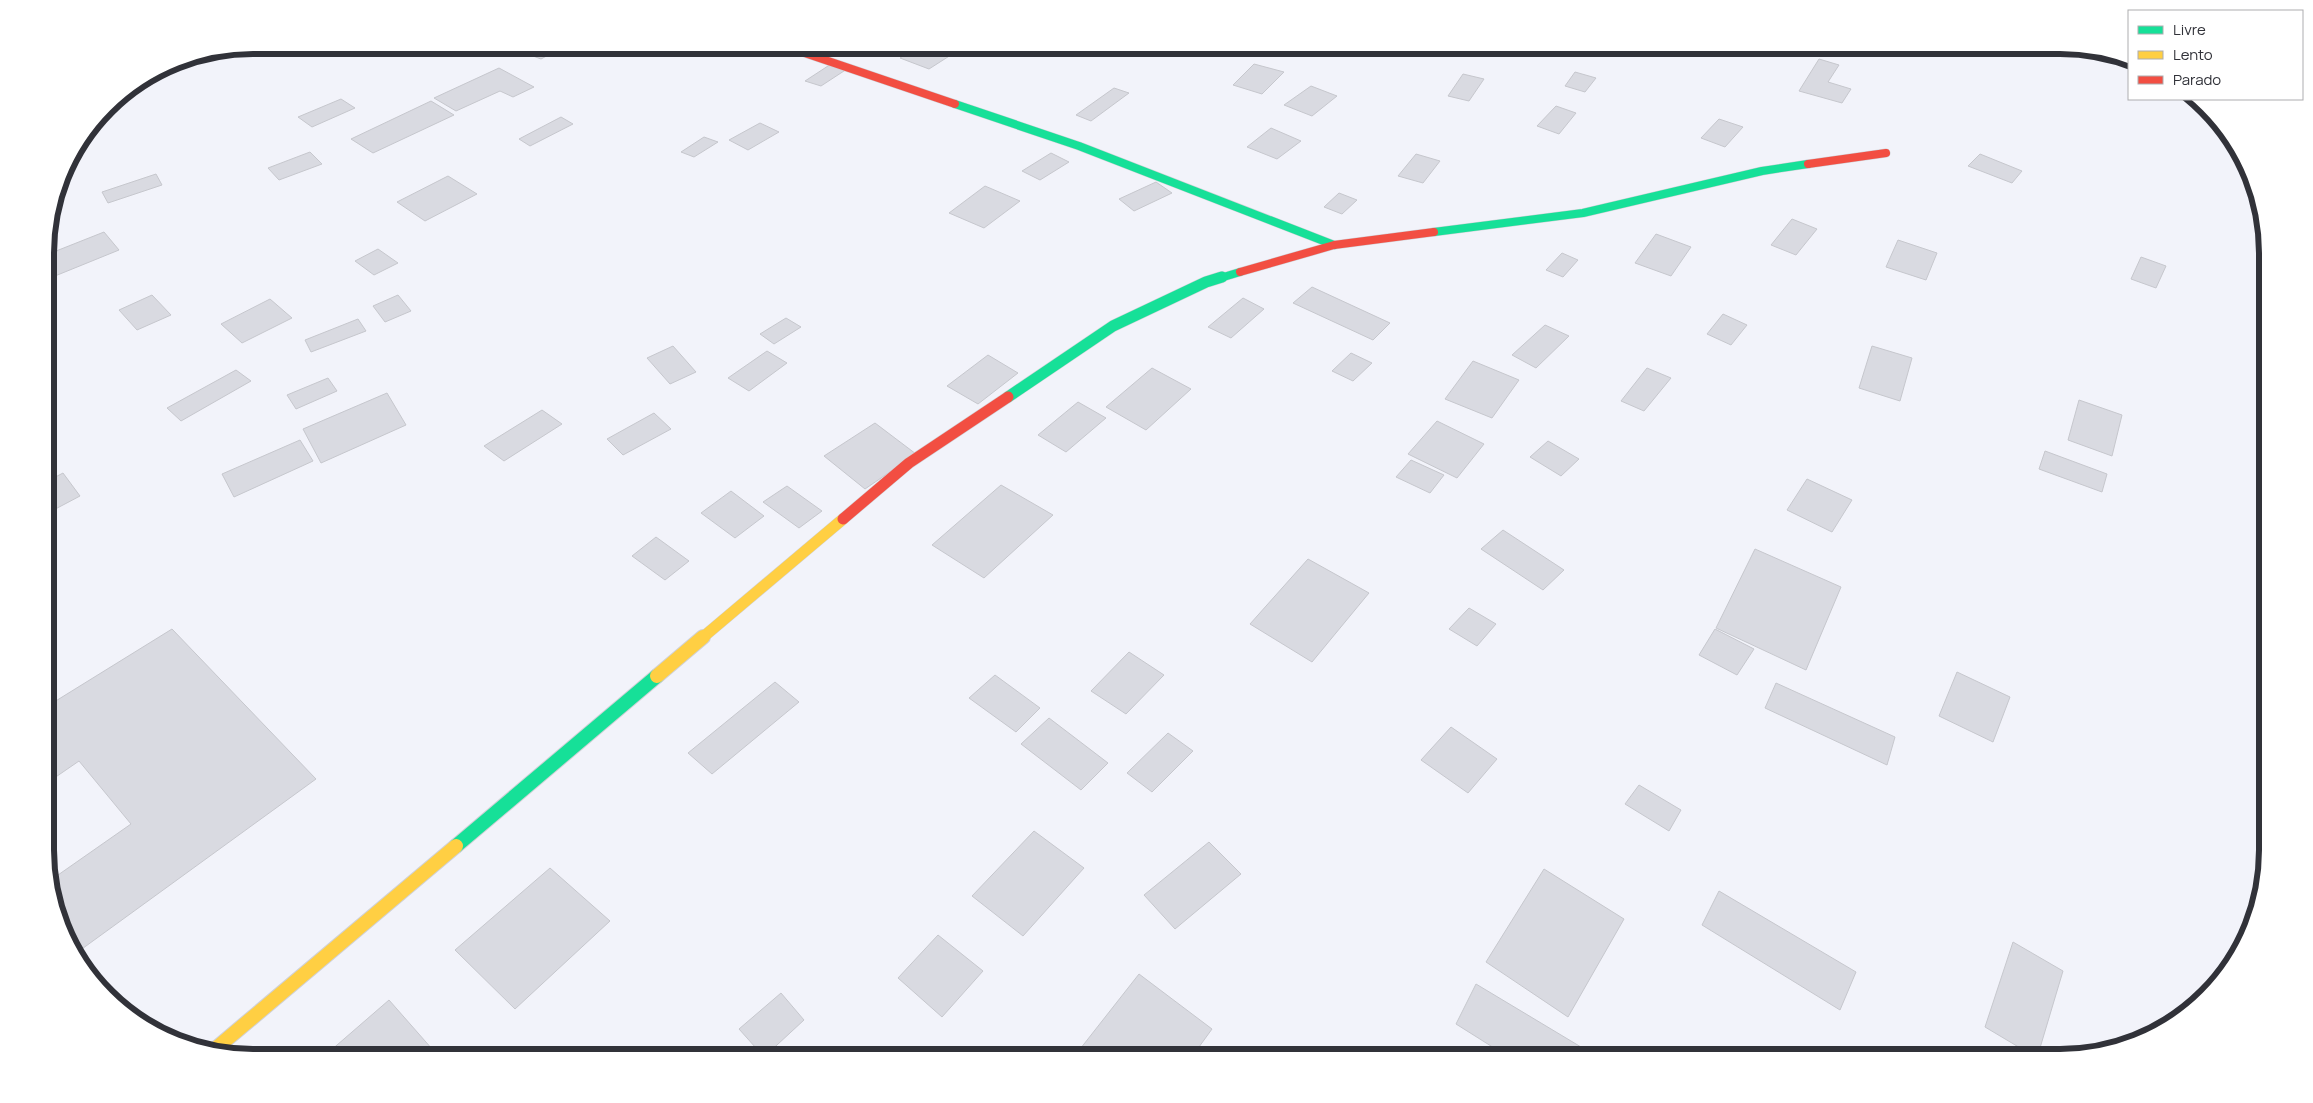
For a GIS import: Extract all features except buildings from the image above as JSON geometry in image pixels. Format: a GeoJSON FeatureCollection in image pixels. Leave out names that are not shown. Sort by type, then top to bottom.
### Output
{"type":"FeatureCollection","features":[{"type":"Feature","properties":{"kind":"street"},"geometry":{"type":"LineString","coordinates":[[808,54],[1080,146],[1334,245]]}},
{"type":"Feature","properties":{"kind":"street"},"geometry":{"type":"LineString","coordinates":[[219,1046],[909,463],[1113,326],[1206,282],[1334,245],[1583,212],[1762,171],[1886,154]]}},
{"type":"Feature","properties":{"kind":"traffic: fast"},"geometry":{"type":"LineString","coordinates":[[955,104],[1079,146],[1334,245]]}},
{"type":"Feature","properties":{"kind":"traffic: fast"},"geometry":{"type":"LineString","coordinates":[[1434,232],[1583,213],[1762,171],[1808,164]]}},
{"type":"Feature","properties":{"kind":"traffic: fast"},"geometry":{"type":"LineString","coordinates":[[1008,397],[1113,326],[1206,282],[1240,272]]}},
{"type":"Feature","properties":{"kind":"traffic: fast"},"geometry":{"type":"LineString","coordinates":[[456,846],[657,676]]}},
{"type":"Feature","properties":{"kind":"traffic: slow"},"geometry":{"type":"LineString","coordinates":[[657,676],[843,519]]}},
{"type":"Feature","properties":{"kind":"traffic: slow"},"geometry":{"type":"LineString","coordinates":[[219,1046],[456,846]]}},
{"type":"Feature","properties":{"kind":"traffic: jam"},"geometry":{"type":"LineString","coordinates":[[808,54],[955,104]]}},
{"type":"Feature","properties":{"kind":"traffic: jam"},"geometry":{"type":"LineString","coordinates":[[1808,164],[1886,153]]}},
{"type":"Feature","properties":{"kind":"traffic: jam"},"geometry":{"type":"LineString","coordinates":[[1240,272],[1334,245],[1434,232]]}},
{"type":"Feature","properties":{"kind":"traffic: jam"},"geometry":{"type":"LineString","coordinates":[[843,519],[909,463],[1008,397]]}}]}
